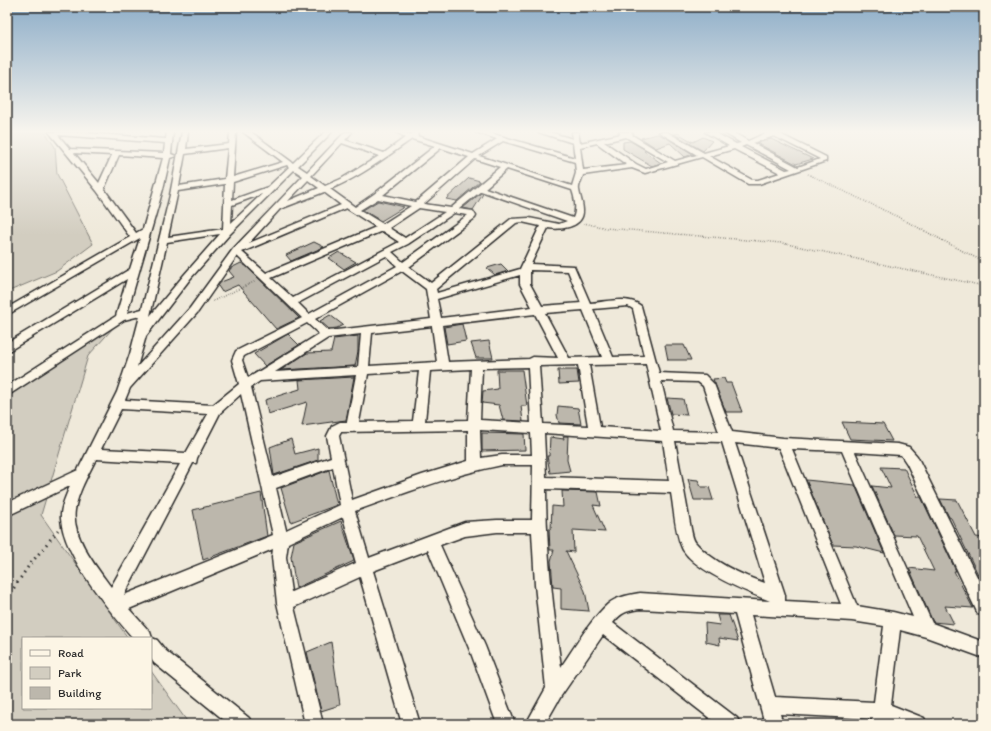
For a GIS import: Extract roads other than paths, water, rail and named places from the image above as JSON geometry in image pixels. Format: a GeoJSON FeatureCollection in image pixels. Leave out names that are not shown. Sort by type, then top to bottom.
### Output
{"type":"FeatureCollection","features":[{"type":"Feature","properties":{"kind":"street"},"geometry":{"type":"LineString","coordinates":[[81,166],[100,189],[135,238]]}},
{"type":"Feature","properties":{"kind":"street"},"geometry":{"type":"LineString","coordinates":[[100,189],[110,166]]}},
{"type":"Feature","properties":{"kind":"street"},"geometry":{"type":"LineString","coordinates":[[120,318],[165,166]]}},
{"type":"Feature","properties":{"kind":"street"},"geometry":{"type":"LineString","coordinates":[[143,637],[114,603],[89,567],[74,540],[68,517],[73,495],[125,387],[146,311],[180,166]]}},
{"type":"Feature","properties":{"kind":"street"},"geometry":{"type":"LineString","coordinates":[[227,231],[230,166]]}},
{"type":"Feature","properties":{"kind":"street"},"geometry":{"type":"LineString","coordinates":[[175,189],[229,181],[285,166]]}},
{"type":"Feature","properties":{"kind":"street"},"geometry":{"type":"LineString","coordinates":[[139,336],[227,231],[272,187],[288,166]]}},
{"type":"Feature","properties":{"kind":"street"},"geometry":{"type":"LineString","coordinates":[[291,166],[347,205],[384,227],[405,242]]}},
{"type":"Feature","properties":{"kind":"street"},"geometry":{"type":"LineString","coordinates":[[125,387],[194,310],[236,251],[316,166]]}},
{"type":"Feature","properties":{"kind":"street"},"geometry":{"type":"LineString","coordinates":[[276,208],[325,190],[353,176],[368,166]]}},
{"type":"Feature","properties":{"kind":"street"},"geometry":{"type":"LineString","coordinates":[[355,210],[376,196],[414,166]]}},
{"type":"Feature","properties":{"kind":"street"},"geometry":{"type":"LineString","coordinates":[[265,277],[396,222],[463,166]]}},
{"type":"Feature","properties":{"kind":"street"},"geometry":{"type":"LineString","coordinates":[[575,189],[580,173],[579,166]]}},
{"type":"Feature","properties":{"kind":"street"},"geometry":{"type":"LineString","coordinates":[[580,173],[632,166]]}},
{"type":"Feature","properties":{"kind":"street"},"geometry":{"type":"LineString","coordinates":[[633,166],[645,171],[663,166]]}},
{"type":"Feature","properties":{"kind":"street"},"geometry":{"type":"LineString","coordinates":[[722,166],[751,182],[756,182],[806,166]]}},
{"type":"Feature","properties":{"kind":"street"},"geometry":{"type":"LineString","coordinates":[[772,166],[786,173]]}},
{"type":"Feature","properties":{"kind":"street"},"geometry":{"type":"LineString","coordinates":[[791,166],[797,169]]}},
{"type":"Feature","properties":{"kind":"street"},"geometry":{"type":"LineString","coordinates":[[291,303],[405,242],[452,211],[506,167],[575,189],[578,194],[579,215],[574,221],[561,226],[545,225],[523,220],[514,221],[432,292]]}},
{"type":"Feature","properties":{"kind":"street"},"geometry":{"type":"LineString","coordinates":[[228,204],[272,187]]}},
{"type":"Feature","properties":{"kind":"street"},"geometry":{"type":"LineString","coordinates":[[479,188],[574,221]]}},
{"type":"Feature","properties":{"kind":"street"},"geometry":{"type":"LineString","coordinates":[[314,724],[285,603],[279,557],[281,540],[268,485],[251,381],[238,366],[237,360],[240,354],[310,319],[404,266],[472,216],[470,214],[376,196]]}},
{"type":"Feature","properties":{"kind":"street"},"geometry":{"type":"LineString","coordinates":[[236,251],[347,205]]}},
{"type":"Feature","properties":{"kind":"street"},"geometry":{"type":"LineString","coordinates":[[545,225],[525,269],[525,284],[566,361]]}},
{"type":"Feature","properties":{"kind":"street"},"geometry":{"type":"LineString","coordinates":[[7,312],[146,231]]}},
{"type":"Feature","properties":{"kind":"street"},"geometry":{"type":"LineString","coordinates":[[163,240],[227,231]]}},
{"type":"Feature","properties":{"kind":"street"},"geometry":{"type":"LineString","coordinates":[[236,251],[326,335]]}},
{"type":"Feature","properties":{"kind":"street"},"geometry":{"type":"LineString","coordinates":[[387,252],[432,292],[443,366]]}},
{"type":"Feature","properties":{"kind":"street"},"geometry":{"type":"LineString","coordinates":[[432,292],[525,269],[571,268],[609,360]]}},
{"type":"Feature","properties":{"kind":"street"},"geometry":{"type":"LineString","coordinates":[[7,348],[134,271]]}},
{"type":"Feature","properties":{"kind":"street"},"geometry":{"type":"LineString","coordinates":[[114,603],[191,460],[216,410],[251,381],[326,335],[538,310],[628,302],[638,308],[668,436],[684,529],[689,546],[705,562],[779,602]]}},
{"type":"Feature","properties":{"kind":"street"},"geometry":{"type":"LineString","coordinates":[[7,392],[120,318],[146,311]]}},
{"type":"Feature","properties":{"kind":"street"},"geometry":{"type":"LineString","coordinates":[[352,427],[363,370],[367,330]]}},
{"type":"Feature","properties":{"kind":"street"},"geometry":{"type":"LineString","coordinates":[[251,381],[363,370],[533,361],[650,360]]}},
{"type":"Feature","properties":{"kind":"street"},"geometry":{"type":"LineString","coordinates":[[533,361],[539,460],[539,526],[543,585],[556,690]]}},
{"type":"Feature","properties":{"kind":"street"},"geometry":{"type":"LineString","coordinates":[[583,361],[595,431]]}},
{"type":"Feature","properties":{"kind":"street"},"geometry":{"type":"LineString","coordinates":[[475,465],[474,425],[477,364]]}},
{"type":"Feature","properties":{"kind":"street"},"geometry":{"type":"LineString","coordinates":[[418,426],[425,367]]}},
{"type":"Feature","properties":{"kind":"street"},"geometry":{"type":"LineString","coordinates":[[654,377],[704,379],[708,384],[727,437],[779,602]]}},
{"type":"Feature","properties":{"kind":"street"},"geometry":{"type":"LineString","coordinates":[[117,404],[216,410]]}},
{"type":"Feature","properties":{"kind":"street"},"geometry":{"type":"LineString","coordinates":[[411,724],[347,508],[333,436],[340,427],[474,425],[668,436],[727,437],[783,443],[898,449],[908,454],[984,608]]}},
{"type":"Feature","properties":{"kind":"street"},"geometry":{"type":"LineString","coordinates":[[783,443],[852,614]]}},
{"type":"Feature","properties":{"kind":"street"},"geometry":{"type":"LineString","coordinates":[[846,446],[926,629]]}},
{"type":"Feature","properties":{"kind":"street"},"geometry":{"type":"LineString","coordinates":[[93,454],[191,460]]}},
{"type":"Feature","properties":{"kind":"street"},"geometry":{"type":"LineString","coordinates":[[268,485],[337,460]]}},
{"type":"Feature","properties":{"kind":"street"},"geometry":{"type":"LineString","coordinates":[[114,603],[281,540],[347,508],[440,475],[475,465],[502,460],[539,460]]}},
{"type":"Feature","properties":{"kind":"street"},"geometry":{"type":"LineString","coordinates":[[7,510],[84,474]]}},
{"type":"Feature","properties":{"kind":"street"},"geometry":{"type":"LineString","coordinates":[[539,483],[677,487]]}},
{"type":"Feature","properties":{"kind":"street"},"geometry":{"type":"LineString","coordinates":[[285,603],[364,567],[465,529],[497,526],[539,526]]}},
{"type":"Feature","properties":{"kind":"street"},"geometry":{"type":"LineString","coordinates":[[431,541],[479,652],[506,724]]}},
{"type":"Feature","properties":{"kind":"street"},"geometry":{"type":"LineString","coordinates":[[535,724],[556,690],[601,624],[614,608],[627,603],[640,601],[741,607],[779,602],[893,620],[926,629],[984,650]]}},
{"type":"Feature","properties":{"kind":"street"},"geometry":{"type":"LineString","coordinates":[[741,607],[774,724]]}},
{"type":"Feature","properties":{"kind":"street"},"geometry":{"type":"LineString","coordinates":[[881,718],[893,620]]}},
{"type":"Feature","properties":{"kind":"street"},"geometry":{"type":"LineString","coordinates":[[601,624],[731,724]]}},
{"type":"Feature","properties":{"kind":"street"},"geometry":{"type":"LineString","coordinates":[[152,647],[160,657],[243,724]]}},
{"type":"Feature","properties":{"kind":"street"},"geometry":{"type":"LineString","coordinates":[[769,705],[881,718],[918,724]]}}]}
